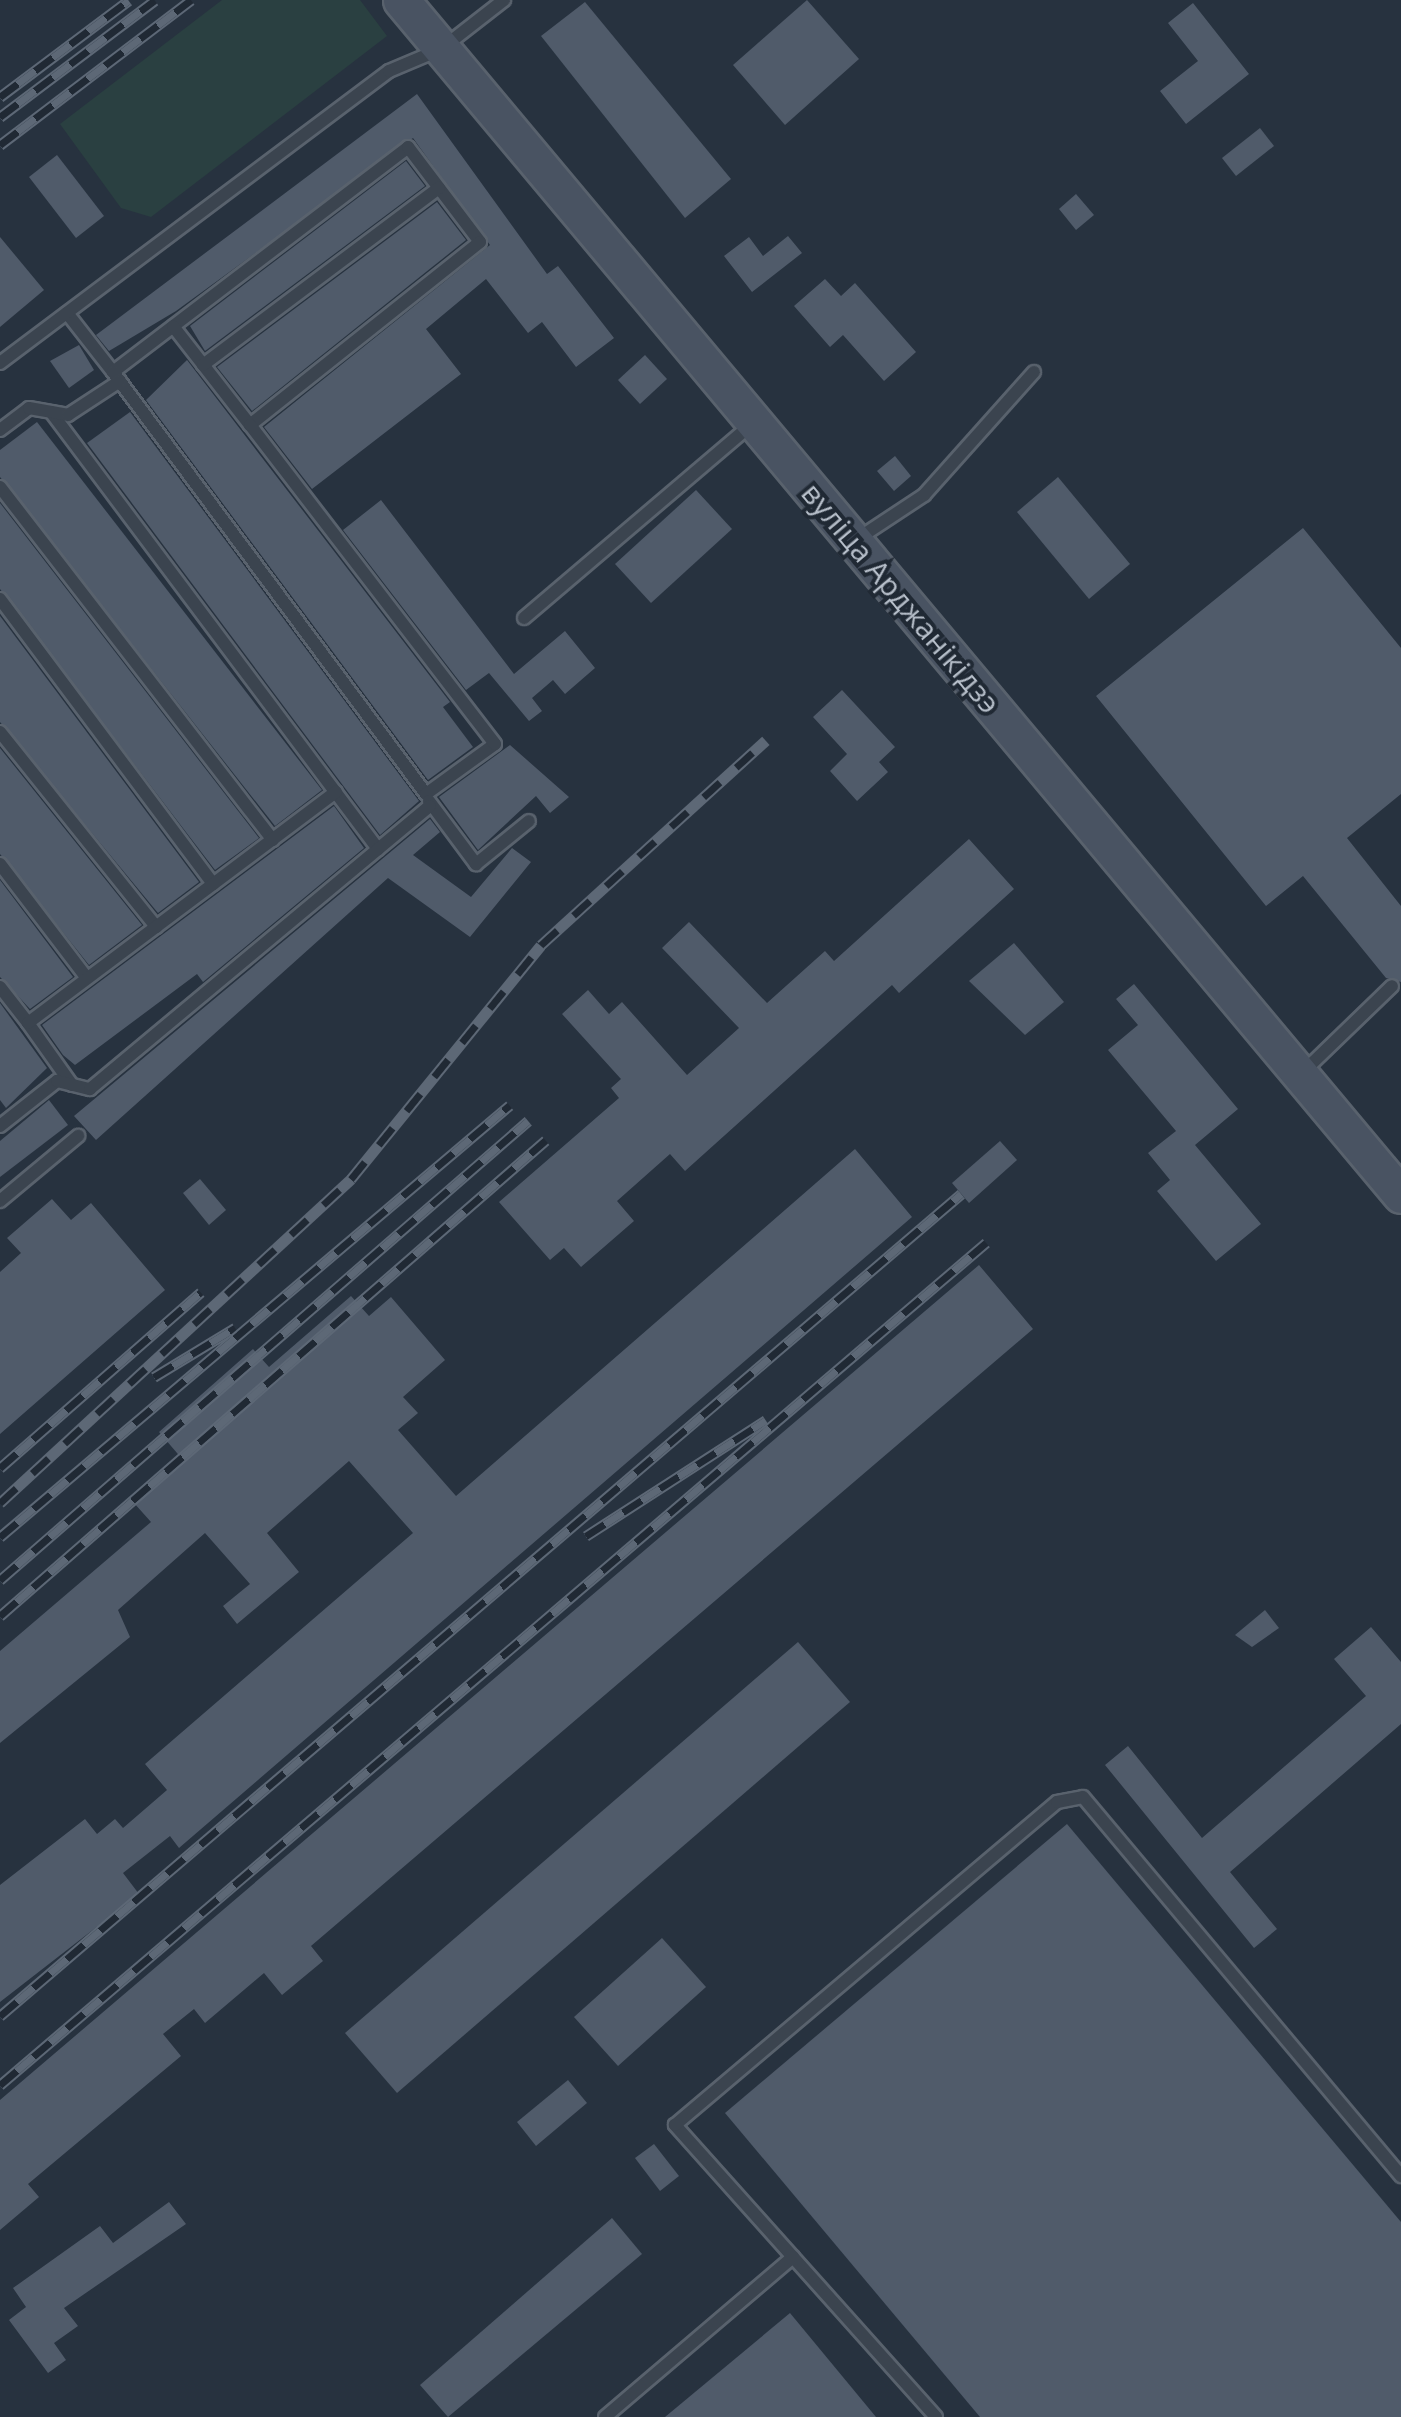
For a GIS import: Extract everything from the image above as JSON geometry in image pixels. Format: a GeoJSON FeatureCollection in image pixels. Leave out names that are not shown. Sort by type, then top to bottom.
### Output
{"type":"FeatureCollection","features":[{"type":"Feature","properties":{"kind":"main road","name":"вуліца Арджанікідзэ"},"geometry":{"type":"LineString","coordinates":[[401,0],[1401,1195]]}},
{"type":"Feature","properties":{"kind":"lane"},"geometry":{"type":"LineString","coordinates":[[0,363],[389,71],[441,49],[504,0]]}},
{"type":"Feature","properties":{"kind":"lane"},"geometry":{"type":"LineString","coordinates":[[0,430],[29,408],[68,415],[173,326],[408,147],[480,242],[250,426]]}},
{"type":"Feature","properties":{"kind":"lane"},"geometry":{"type":"LineString","coordinates":[[204,365],[440,188]]}},
{"type":"Feature","properties":{"kind":"lane"},"geometry":{"type":"LineString","coordinates":[[66,313],[476,864],[529,820]]}},
{"type":"Feature","properties":{"kind":"lane"},"geometry":{"type":"LineString","coordinates":[[0,1125],[56,1082],[90,1089],[378,848],[494,744],[173,326]]}},
{"type":"Feature","properties":{"kind":"lane"},"geometry":{"type":"LineString","coordinates":[[854,542],[924,495],[1034,372]]}},
{"type":"Feature","properties":{"kind":"lane"},"geometry":{"type":"LineString","coordinates":[[52,412],[378,848]]}},
{"type":"Feature","properties":{"kind":"lane"},"geometry":{"type":"LineString","coordinates":[[524,618],[754,423]]}},
{"type":"Feature","properties":{"kind":"lane"},"geometry":{"type":"LineString","coordinates":[[0,486],[273,840]]}},
{"type":"Feature","properties":{"kind":"lane"},"geometry":{"type":"LineString","coordinates":[[0,599],[214,884]]}},
{"type":"Feature","properties":{"kind":"lane"},"geometry":{"type":"LineString","coordinates":[[0,732],[156,927]]}},
{"type":"Feature","properties":{"kind":"lane"},"geometry":{"type":"LineString","coordinates":[[28,1023],[336,792]]}},
{"type":"Feature","properties":{"kind":"lane"},"geometry":{"type":"LineString","coordinates":[[0,864],[87,978]]}},
{"type":"Feature","properties":{"kind":"lane"},"geometry":{"type":"LineString","coordinates":[[1300,1074],[1392,986]]}},
{"type":"Feature","properties":{"kind":"lane"},"geometry":{"type":"LineString","coordinates":[[0,987],[72,1085]]}},
{"type":"Feature","properties":{"kind":"lane"},"geometry":{"type":"LineString","coordinates":[[0,1201],[78,1136]]}},
{"type":"Feature","properties":{"kind":"lane"},"geometry":{"type":"LineString","coordinates":[[936,2417],[675,2125],[1057,1802],[1083,1797],[1401,2176]]}},
{"type":"Feature","properties":{"kind":"lane"},"geometry":{"type":"LineString","coordinates":[[605,2417],[793,2257]]}},
{"type":"Feature","properties":{"kind":"green space"},"geometry":{"type":"Polygon","coordinates":[[[222,0],[360,0],[387,36],[151,217],[121,208],[60,124],[222,0]]]}},
{"type":"Feature","properties":{"kind":"building"},"geometry":{"type":"Polygon","coordinates":[[[807,0],[859,59],[785,125],[733,65],[807,0]]]}},
{"type":"Feature","properties":{"kind":"building"},"geometry":{"type":"Polygon","coordinates":[[[585,2],[731,179],[685,218],[541,36],[585,2]]]}},
{"type":"Feature","properties":{"kind":"building"},"geometry":{"type":"Polygon","coordinates":[[[1193,3],[1249,74],[1186,124],[1160,91],[1198,61],[1168,23],[1193,3]]]}},
{"type":"Feature","properties":{"kind":"building"},"geometry":{"type":"Polygon","coordinates":[[[417,94],[547,274],[558,266],[614,338],[576,367],[542,322],[528,333],[486,279],[426,329],[461,374],[312,489],[264,427],[490,245],[413,138],[176,311],[109,351],[96,335],[417,94]]]}},
{"type":"Feature","properties":{"kind":"building"},"geometry":{"type":"Polygon","coordinates":[[[1260,128],[1274,146],[1236,176],[1222,158],[1260,128]]]}},
{"type":"Feature","properties":{"kind":"building"},"geometry":{"type":"Polygon","coordinates":[[[57,155],[104,216],[76,238],[29,177],[57,155]]]}},
{"type":"Feature","properties":{"kind":"building"},"geometry":{"type":"Polygon","coordinates":[[[406,161],[425,186],[205,351],[190,326],[406,161]]]}},
{"type":"Feature","properties":{"kind":"building"},"geometry":{"type":"Polygon","coordinates":[[[1076,194],[1094,215],[1076,230],[1059,209],[1076,194]]]}},
{"type":"Feature","properties":{"kind":"building"},"geometry":{"type":"Polygon","coordinates":[[[437,202],[466,240],[252,411],[217,367],[437,202]]]}},
{"type":"Feature","properties":{"kind":"building"},"geometry":{"type":"Polygon","coordinates":[[[788,236],[802,253],[752,292],[724,256],[749,237],[763,256],[788,236]]]}},
{"type":"Feature","properties":{"kind":"building"},"geometry":{"type":"Polygon","coordinates":[[[0,237],[44,290],[0,327],[0,237]]]}},
{"type":"Feature","properties":{"kind":"building"},"geometry":{"type":"Polygon","coordinates":[[[825,279],[841,296],[855,283],[916,352],[884,381],[843,335],[830,347],[794,306],[825,279]]]}},
{"type":"Feature","properties":{"kind":"building"},"geometry":{"type":"Polygon","coordinates":[[[79,345],[94,370],[69,388],[50,361],[79,345]]]}},
{"type":"Feature","properties":{"kind":"building"},"geometry":{"type":"Polygon","coordinates":[[[645,355],[667,379],[640,404],[618,380],[645,355]]]}},
{"type":"Feature","properties":{"kind":"building"},"geometry":{"type":"Polygon","coordinates":[[[187,360],[450,702],[443,707],[473,747],[428,780],[146,400],[187,360]]]}},
{"type":"Feature","properties":{"kind":"building"},"geometry":{"type":"Polygon","coordinates":[[[130,412],[419,801],[380,835],[87,443],[130,412]]]}},
{"type":"Feature","properties":{"kind":"building"},"geometry":{"type":"Polygon","coordinates":[[[37,422],[322,790],[275,826],[0,477],[0,450],[37,422]]]}},
{"type":"Feature","properties":{"kind":"building"},"geometry":{"type":"Polygon","coordinates":[[[895,456],[911,476],[894,491],[877,471],[895,456]]]}},
{"type":"Feature","properties":{"kind":"building"},"geometry":{"type":"Polygon","coordinates":[[[1058,477],[1130,564],[1089,599],[1017,512],[1058,477]]]}},
{"type":"Feature","properties":{"kind":"building"},"geometry":{"type":"Polygon","coordinates":[[[696,490],[732,529],[651,603],[615,564],[696,490]]]}},
{"type":"Feature","properties":{"kind":"building"},"geometry":{"type":"Polygon","coordinates":[[[381,500],[514,674],[565,631],[595,668],[565,694],[553,680],[532,698],[542,711],[529,721],[489,673],[466,690],[343,530],[381,500]]]}},
{"type":"Feature","properties":{"kind":"building"},"geometry":{"type":"Polygon","coordinates":[[[0,503],[259,838],[215,870],[0,589],[0,503]]]}},
{"type":"Feature","properties":{"kind":"building"},"geometry":{"type":"Polygon","coordinates":[[[1303,528],[1401,648],[1401,794],[1347,838],[1401,906],[1401,982],[1386,978],[1303,876],[1266,906],[1096,696],[1303,528]]]}},
{"type":"Feature","properties":{"kind":"building"},"geometry":{"type":"Polygon","coordinates":[[[0,616],[199,882],[158,913],[0,722],[0,616]]]}},
{"type":"Feature","properties":{"kind":"building"},"geometry":{"type":"Polygon","coordinates":[[[842,690],[895,747],[879,762],[888,772],[857,801],[830,771],[847,754],[813,717],[842,690]]]}},
{"type":"Feature","properties":{"kind":"building"},"geometry":{"type":"Polygon","coordinates":[[[510,745],[569,797],[550,813],[536,796],[478,850],[439,797],[510,745]]]}},
{"type":"Feature","properties":{"kind":"building"},"geometry":{"type":"Polygon","coordinates":[[[0,748],[142,925],[89,965],[0,854],[0,748]]]}},
{"type":"Feature","properties":{"kind":"building"},"geometry":{"type":"Polygon","coordinates":[[[334,806],[364,848],[203,982],[197,974],[75,1065],[63,1055],[42,1025],[334,806]]]}},
{"type":"Feature","properties":{"kind":"building"},"geometry":{"type":"Polygon","coordinates":[[[430,819],[440,832],[413,855],[471,897],[512,848],[531,862],[470,937],[388,878],[96,1140],[74,1116],[430,819]]]}},
{"type":"Feature","properties":{"kind":"building"},"geometry":{"type":"Polygon","coordinates":[[[969,839],[1014,889],[899,993],[892,985],[685,1171],[670,1154],[617,1201],[634,1221],[581,1267],[564,1248],[550,1260],[499,1202],[619,1098],[611,1088],[621,1079],[562,1014],[588,990],[609,1014],[622,1002],[687,1075],[739,1028],[662,948],[689,922],[767,1003],[825,951],[834,961],[969,839]]]}},
{"type":"Feature","properties":{"kind":"building"},"geometry":{"type":"Polygon","coordinates":[[[0,880],[73,977],[30,1009],[0,977],[0,880]]]}},
{"type":"Feature","properties":{"kind":"building"},"geometry":{"type":"Polygon","coordinates":[[[1014,943],[1064,1002],[1025,1035],[969,981],[1014,943]]]}},
{"type":"Feature","properties":{"kind":"building"},"geometry":{"type":"Polygon","coordinates":[[[1134,984],[1238,1109],[1195,1145],[1261,1224],[1216,1261],[1157,1191],[1170,1180],[1148,1153],[1176,1131],[1108,1050],[1138,1025],[1116,999],[1134,984]]]}},
{"type":"Feature","properties":{"kind":"building"},"geometry":{"type":"Polygon","coordinates":[[[0,1003],[47,1068],[6,1108],[0,1100],[0,1003]]]}},
{"type":"Feature","properties":{"kind":"building"},"geometry":{"type":"Polygon","coordinates":[[[49,1100],[68,1125],[0,1177],[0,1141],[49,1100]]]}},
{"type":"Feature","properties":{"kind":"building"},"geometry":{"type":"Polygon","coordinates":[[[1000,1141],[1017,1160],[969,1203],[952,1183],[1000,1141]]]}},
{"type":"Feature","properties":{"kind":"building"},"geometry":{"type":"Polygon","coordinates":[[[855,1149],[912,1217],[179,1848],[170,1836],[123,1873],[139,1894],[0,2002],[0,1885],[85,1819],[97,1834],[115,1819],[123,1828],[167,1790],[145,1764],[413,1533],[349,1461],[267,1533],[299,1572],[237,1624],[223,1606],[250,1584],[205,1533],[118,1610],[130,1637],[0,1743],[0,1651],[151,1522],[134,1503],[183,1460],[159,1432],[253,1349],[269,1367],[351,1296],[369,1316],[391,1297],[445,1360],[403,1397],[418,1413],[398,1430],[456,1496],[855,1149]]]}},
{"type":"Feature","properties":{"kind":"building"},"geometry":{"type":"Polygon","coordinates":[[[200,1179],[226,1210],[209,1225],[183,1193],[200,1179]]]}},
{"type":"Feature","properties":{"kind":"building"},"geometry":{"type":"Polygon","coordinates":[[[52,1199],[71,1220],[91,1203],[165,1290],[0,1434],[0,1272],[21,1253],[7,1238],[52,1199]]]}},
{"type":"Feature","properties":{"kind":"building"},"geometry":{"type":"Polygon","coordinates":[[[979,1265],[1033,1329],[311,1946],[323,1961],[282,1995],[264,1973],[205,2023],[194,2009],[163,2034],[181,2056],[28,2184],[39,2197],[0,2230],[0,2100],[979,1265]]]}},
{"type":"Feature","properties":{"kind":"building"},"geometry":{"type":"Polygon","coordinates":[[[1265,1610],[1279,1628],[1252,1647],[1235,1635],[1265,1610]]]}},
{"type":"Feature","properties":{"kind":"building"},"geometry":{"type":"Polygon","coordinates":[[[1371,1627],[1401,1662],[1401,1724],[1230,1872],[1277,1929],[1254,1948],[1105,1765],[1128,1746],[1202,1838],[1366,1696],[1334,1659],[1371,1627]]]}},
{"type":"Feature","properties":{"kind":"building"},"geometry":{"type":"Polygon","coordinates":[[[798,1642],[850,1702],[397,2093],[345,2033],[798,1642]]]}},
{"type":"Feature","properties":{"kind":"building"},"geometry":{"type":"Polygon","coordinates":[[[1067,1824],[1401,2222],[1401,2417],[980,2417],[725,2113],[1067,1824]]]}},
{"type":"Feature","properties":{"kind":"building"},"geometry":{"type":"Polygon","coordinates":[[[662,1938],[706,1987],[618,2066],[574,2017],[662,1938]]]}},
{"type":"Feature","properties":{"kind":"building"},"geometry":{"type":"Polygon","coordinates":[[[568,2080],[587,2103],[536,2146],[517,2122],[568,2080]]]}},
{"type":"Feature","properties":{"kind":"building"},"geometry":{"type":"Polygon","coordinates":[[[654,2144],[679,2176],[660,2191],[635,2158],[654,2144]]]}},
{"type":"Feature","properties":{"kind":"building"},"geometry":{"type":"Polygon","coordinates":[[[169,2202],[186,2224],[64,2308],[78,2326],[54,2343],[66,2360],[48,2373],[9,2320],[26,2307],[13,2288],[100,2226],[113,2243],[169,2202]]]}},
{"type":"Feature","properties":{"kind":"building"},"geometry":{"type":"Polygon","coordinates":[[[612,2218],[642,2254],[448,2417],[420,2385],[612,2218]]]}},
{"type":"Feature","properties":{"kind":"building"},"geometry":{"type":"Polygon","coordinates":[[[790,2313],[876,2417],[665,2417],[790,2313]]]}},
{"type":"Feature","properties":{"kind":"railway"},"geometry":{"type":"LineString","coordinates":[[0,97],[129,0]]}},
{"type":"Feature","properties":{"kind":"railway"},"geometry":{"type":"LineString","coordinates":[[0,117],[155,0]]}},
{"type":"Feature","properties":{"kind":"railway"},"geometry":{"type":"LineString","coordinates":[[0,145],[191,0]]}},
{"type":"Feature","properties":{"kind":"railway"},"geometry":{"type":"LineString","coordinates":[[0,1503],[351,1179],[541,945],[766,740]]}},
{"type":"Feature","properties":{"kind":"railway"},"geometry":{"type":"LineString","coordinates":[[0,1537],[510,1105]]}},
{"type":"Feature","properties":{"kind":"railway"},"geometry":{"type":"LineString","coordinates":[[0,1580],[528,1121]]}},
{"type":"Feature","properties":{"kind":"railway"},"geometry":{"type":"LineString","coordinates":[[0,1616],[546,1140]]}},
{"type":"Feature","properties":{"kind":"railway"},"geometry":{"type":"LineString","coordinates":[[0,2016],[961,1194]]}},
{"type":"Feature","properties":{"kind":"railway"},"geometry":{"type":"LineString","coordinates":[[0,2085],[986,1243]]}},
{"type":"Feature","properties":{"kind":"railway"},"geometry":{"type":"LineString","coordinates":[[0,1468],[201,1292]]}},
{"type":"Feature","properties":{"kind":"railway"},"geometry":{"type":"LineString","coordinates":[[154,1377],[235,1328]]}},
{"type":"Feature","properties":{"kind":"railway"},"geometry":{"type":"LineString","coordinates":[[586,1536],[766,1420]]}}]}
